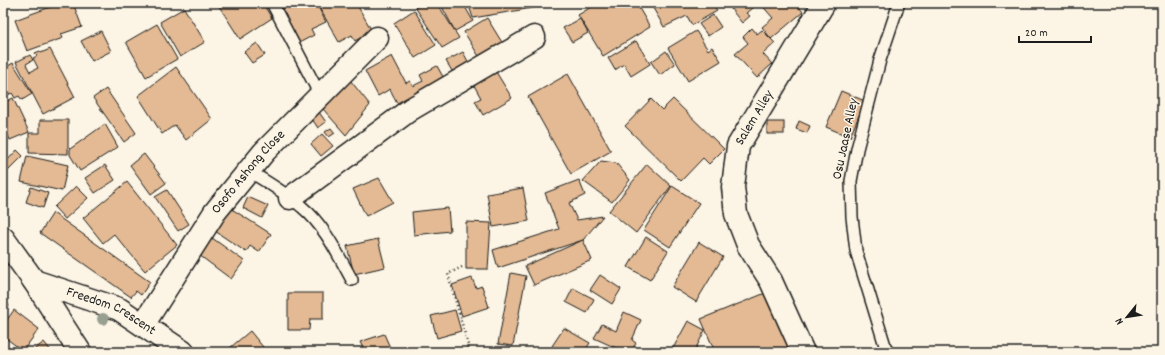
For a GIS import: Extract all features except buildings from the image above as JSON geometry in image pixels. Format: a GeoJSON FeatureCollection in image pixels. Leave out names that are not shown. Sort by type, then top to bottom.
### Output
{"type":"FeatureCollection","features":[{"type":"Feature","properties":{"kind":"street","name":"Salem Alley"},"geometry":{"type":"LineString","coordinates":[[803,352],[771,281],[748,245],[736,214],[733,187],[738,146],[824,3]]}},
{"type":"Feature","properties":{"kind":"street","name":"Osofo Ashong Close"},"geometry":{"type":"LineString","coordinates":[[142,325],[215,212],[264,152],[377,38]]}},
{"type":"Feature","properties":{"kind":"street"},"geometry":{"type":"LineString","coordinates":[[290,198],[411,109],[534,38]]}},
{"type":"Feature","properties":{"kind":"street"},"geometry":{"type":"LineString","coordinates":[[3,238],[34,281],[80,352]]}},
{"type":"Feature","properties":{"kind":"street","name":"Freedom Crescent"},"geometry":{"type":"LineString","coordinates":[[34,281],[119,309],[183,352]]}},
{"type":"Feature","properties":{"kind":"lane"},"geometry":{"type":"LineString","coordinates":[[272,3],[320,95]]}},
{"type":"Feature","properties":{"kind":"lane","name":"Osu Jaase Alley"},"geometry":{"type":"LineString","coordinates":[[887,352],[856,251],[852,217],[851,180],[857,149],[880,60],[899,3]]}},
{"type":"Feature","properties":{"kind":"lane"},"geometry":{"type":"LineString","coordinates":[[249,171],[290,198],[316,221],[330,241],[352,280]]}},
{"type":"Feature","properties":{"kind":"path"},"geometry":{"type":"LineString","coordinates":[[462,267],[448,274],[470,352]]}}]}
